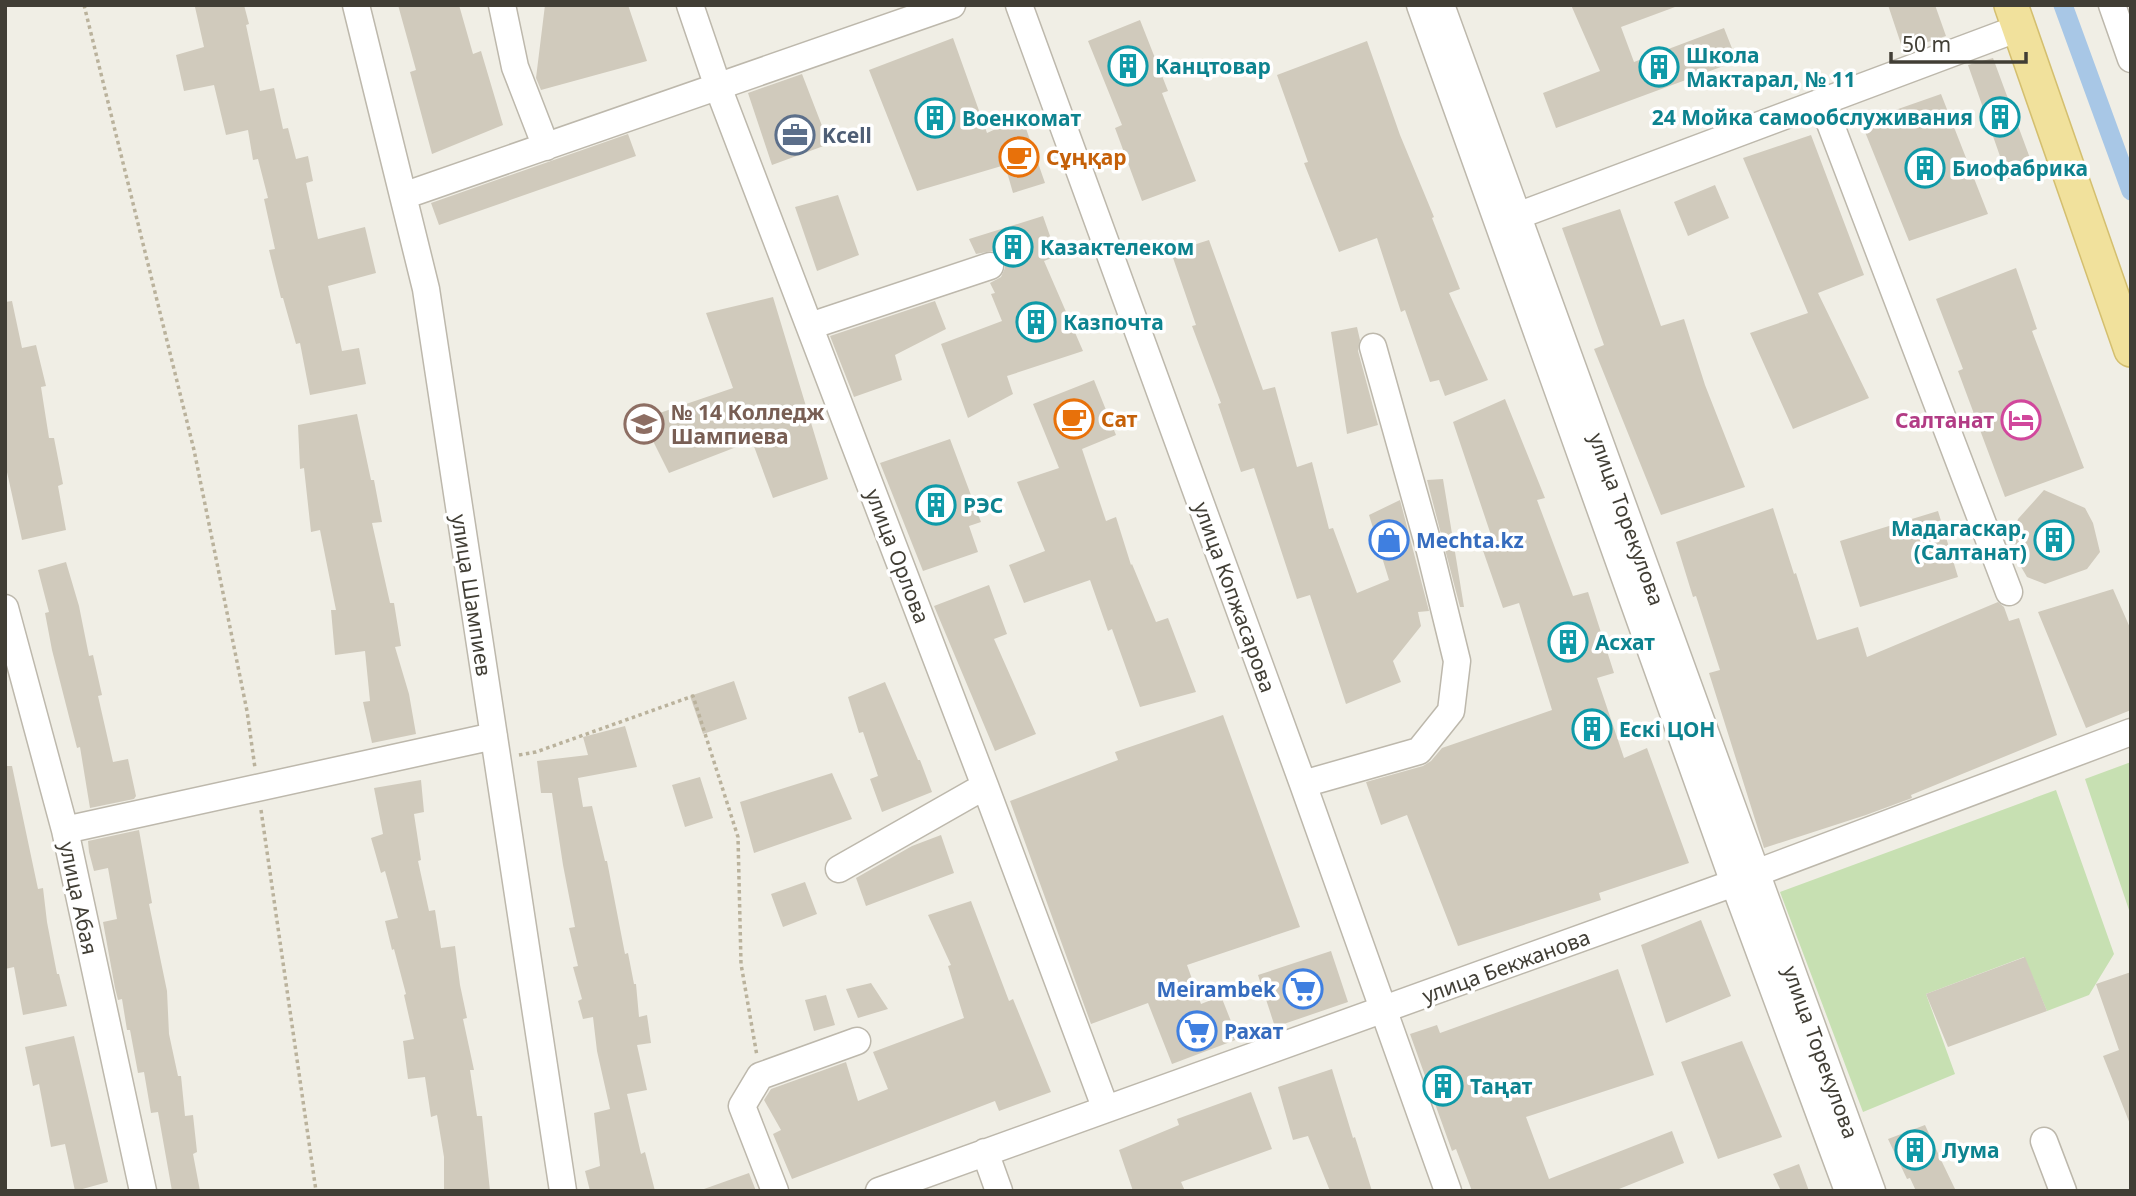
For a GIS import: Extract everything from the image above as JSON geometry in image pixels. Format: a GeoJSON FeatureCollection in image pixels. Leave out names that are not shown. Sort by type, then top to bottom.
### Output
{"type":"FeatureCollection","features":[{"type":"Feature","properties":{"kind":"main road"},"geometry":{"type":"LineString","coordinates":[[2015,17],[2131,350]]}},
{"type":"Feature","properties":{"kind":"street","name":"улица Шампиев"},"geometry":{"type":"LineString","coordinates":[[356,5],[426,289],[563,1191]]}},
{"type":"Feature","properties":{"kind":"street"},"geometry":{"type":"LineString","coordinates":[[502,5],[515,67],[546,147]]}},
{"type":"Feature","properties":{"kind":"street","name":"улица Орлова"},"geometry":{"type":"LineString","coordinates":[[690,5],[718,87],[1105,1107]]}},
{"type":"Feature","properties":{"kind":"street"},"geometry":{"type":"LineString","coordinates":[[403,196],[952,5]]}},
{"type":"Feature","properties":{"kind":"street","name":"улица Копжасарова"},"geometry":{"type":"LineString","coordinates":[[1019,5],[1448,1191]]}},
{"type":"Feature","properties":{"kind":"street","name":"улица Торекулова"},"geometry":{"type":"LineString","coordinates":[[1420,5],[1745,878],[1872,1191]]}},
{"type":"Feature","properties":{"kind":"street","name":"улица Торекулова"},"geometry":{"type":"LineString","coordinates":[[1440,5],[1517,216],[1745,878],[1848,1191]]}},
{"type":"Feature","properties":{"kind":"street"},"geometry":{"type":"LineString","coordinates":[[2112,5],[2131,59]]}},
{"type":"Feature","properties":{"kind":"street"},"geometry":{"type":"LineString","coordinates":[[1517,216],[1822,102],[2015,17]]}},
{"type":"Feature","properties":{"kind":"street"},"geometry":{"type":"LineString","coordinates":[[1822,102],[2008,592]]}},
{"type":"Feature","properties":{"kind":"street"},"geometry":{"type":"LineString","coordinates":[[810,326],[990,266]]}},
{"type":"Feature","properties":{"kind":"street"},"geometry":{"type":"LineString","coordinates":[[1303,784],[1419,751],[1451,711],[1457,661],[1429,547],[1373,347]]}},
{"type":"Feature","properties":{"kind":"street","name":"улица Абая"},"geometry":{"type":"LineString","coordinates":[[5,608],[65,830],[143,1191]]}},
{"type":"Feature","properties":{"kind":"street","name":"улица Бекжанова"},"geometry":{"type":"LineString","coordinates":[[879,1191],[1105,1107],[1383,1011],[2131,732]]}},
{"type":"Feature","properties":{"kind":"street"},"geometry":{"type":"LineString","coordinates":[[65,830],[258,788],[496,747]]}},
{"type":"Feature","properties":{"kind":"street"},"geometry":{"type":"LineString","coordinates":[[839,869],[985,786]]}},
{"type":"Feature","properties":{"kind":"street"},"geometry":{"type":"LineString","coordinates":[[775,1191],[742,1106],[760,1076],[857,1041]]}},
{"type":"Feature","properties":{"kind":"street"},"geometry":{"type":"LineString","coordinates":[[2045,1141],[2063,1191]]}},
{"type":"Feature","properties":{"kind":"street"},"geometry":{"type":"LineString","coordinates":[[985,1152],[999,1191]]}},
{"type":"Feature","properties":{"kind":"path"},"geometry":{"type":"LineString","coordinates":[[84,5],[194,450],[247,711],[316,1191]]}},
{"type":"Feature","properties":{"kind":"path"},"geometry":{"type":"LineString","coordinates":[[496,747],[536,752],[693,696],[738,838],[741,964],[760,1076]]}},
{"type":"Feature","properties":{"kind":"green space"},"geometry":{"type":"Polygon","coordinates":[[[2131,762],[2131,916],[2085,779],[2131,762]]]}},
{"type":"Feature","properties":{"kind":"green space"},"geometry":{"type":"Polygon","coordinates":[[[2056,790],[2114,954],[2089,995],[2047,1011],[2024,957],[1926,994],[1955,1074],[1863,1112],[1780,892],[2056,790]]]}},
{"type":"Feature","properties":{"kind":"building"},"geometry":{"type":"Polygon","coordinates":[[[244,5],[260,91],[274,88],[283,129],[288,128],[296,159],[308,156],[313,181],[306,183],[318,239],[365,227],[376,273],[328,286],[342,351],[359,348],[366,384],[310,395],[300,343],[296,344],[269,250],[275,249],[264,199],[268,198],[258,159],[253,160],[248,130],[226,135],[214,85],[184,91],[176,55],[204,47],[195,7],[244,5]]]}},
{"type":"Feature","properties":{"kind":"building"},"geometry":{"type":"Polygon","coordinates":[[[398,5],[459,5],[473,54],[481,51],[503,125],[432,154],[410,72],[416,70],[398,5]]]}},
{"type":"Feature","properties":{"kind":"building"},"geometry":{"type":"Polygon","coordinates":[[[545,5],[628,5],[647,61],[541,90],[536,78],[545,5]]]}},
{"type":"Feature","properties":{"kind":"building","name":"Школа Мактарал, № 11"},"geometry":{"type":"Polygon","coordinates":[[[1571,5],[1675,5],[1621,27],[1634,62],[1724,28],[1737,61],[1556,128],[1543,93],[1600,71],[1571,5]]]}},
{"type":"Feature","properties":{"kind":"building"},"geometry":{"type":"Polygon","coordinates":[[[1888,5],[1935,5],[1946,36],[1903,50],[1888,5]]]}},
{"type":"Feature","properties":{"kind":"building"},"geometry":{"type":"Polygon","coordinates":[[[1140,20],[1168,91],[1162,93],[1196,181],[1142,201],[1115,128],[1122,125],[1088,41],[1140,20]]]}},
{"type":"Feature","properties":{"kind":"building","name":"Военкомат"},"geometry":{"type":"Polygon","coordinates":[[[953,38],[987,133],[1022,117],[1045,183],[1013,193],[1005,165],[917,191],[869,70],[953,38]]]}},
{"type":"Feature","properties":{"kind":"building"},"geometry":{"type":"Polygon","coordinates":[[[1367,41],[1400,135],[1460,289],[1449,293],[1488,380],[1445,396],[1439,380],[1430,382],[1405,310],[1401,312],[1377,238],[1339,252],[1304,163],[1308,162],[1277,75],[1367,41]]]}},
{"type":"Feature","properties":{"kind":"building","name":"24 Мойка самообслуживания"},"geometry":{"type":"Polygon","coordinates":[[[1993,58],[2034,169],[2008,179],[1968,65],[1993,58]]]}},
{"type":"Feature","properties":{"kind":"building"},"geometry":{"type":"Polygon","coordinates":[[[802,74],[829,144],[772,165],[748,93],[802,74]]]}},
{"type":"Feature","properties":{"kind":"building","name":"Биофабрика"},"geometry":{"type":"Polygon","coordinates":[[[1941,94],[1988,214],[1909,241],[1861,122],[1941,94]]]}},
{"type":"Feature","properties":{"kind":"building"},"geometry":{"type":"Polygon","coordinates":[[[628,134],[636,156],[439,225],[431,203],[628,134]]]}},
{"type":"Feature","properties":{"kind":"building"},"geometry":{"type":"Polygon","coordinates":[[[1811,135],[1864,275],[1818,293],[1869,398],[1793,429],[1750,333],[1808,313],[1743,158],[1811,135]]]}},
{"type":"Feature","properties":{"kind":"building"},"geometry":{"type":"Polygon","coordinates":[[[1715,185],[1729,218],[1688,236],[1674,202],[1715,185]]]}},
{"type":"Feature","properties":{"kind":"building"},"geometry":{"type":"Polygon","coordinates":[[[838,195],[859,255],[817,271],[795,207],[838,195]]]}},
{"type":"Feature","properties":{"kind":"building"},"geometry":{"type":"Polygon","coordinates":[[[1620,209],[1661,326],[1684,319],[1705,385],[1745,487],[1661,515],[1594,349],[1604,345],[1562,228],[1620,209]]]}},
{"type":"Feature","properties":{"kind":"building"},"geometry":{"type":"Polygon","coordinates":[[[1043,216],[1057,256],[1044,261],[1083,351],[1007,376],[1013,394],[968,418],[941,344],[1002,321],[991,294],[995,293],[990,283],[1001,277],[1005,268],[1005,260],[1000,254],[992,251],[976,254],[969,239],[1043,216]]]}},
{"type":"Feature","properties":{"kind":"building"},"geometry":{"type":"Polygon","coordinates":[[[1209,240],[1263,390],[1275,387],[1297,467],[1312,462],[1329,529],[1333,528],[1357,593],[1389,580],[1369,515],[1400,500],[1429,611],[1418,612],[1421,626],[1393,661],[1401,682],[1346,704],[1310,595],[1297,599],[1254,468],[1241,472],[1218,404],[1221,403],[1192,326],[1196,325],[1171,252],[1209,240]]]}},
{"type":"Feature","properties":{"kind":"building","name":"Салтанат"},"geometry":{"type":"Polygon","coordinates":[[[2016,268],[2037,329],[2032,331],[2084,468],[2005,497],[1958,371],[1963,369],[1936,299],[2016,268]]]}},
{"type":"Feature","properties":{"kind":"building"},"geometry":{"type":"Polygon","coordinates":[[[773,297],[828,479],[773,498],[752,441],[669,473],[642,419],[733,388],[706,313],[773,297]]]}},
{"type":"Feature","properties":{"kind":"building"},"geometry":{"type":"Polygon","coordinates":[[[12,301],[22,348],[36,345],[46,386],[41,387],[49,438],[54,438],[63,484],[58,486],[66,530],[22,540],[5,463],[5,302],[12,301]]]}},
{"type":"Feature","properties":{"kind":"building"},"geometry":{"type":"Polygon","coordinates":[[[935,301],[946,329],[895,355],[902,380],[854,397],[830,336],[935,301]]]}},
{"type":"Feature","properties":{"kind":"building"},"geometry":{"type":"Polygon","coordinates":[[[1357,327],[1360,340],[1358,351],[1378,425],[1347,434],[1331,332],[1357,327]]]}},
{"type":"Feature","properties":{"kind":"building"},"geometry":{"type":"Polygon","coordinates":[[[1094,380],[1116,435],[1082,449],[1106,521],[1116,517],[1131,565],[1156,622],[1168,618],[1196,692],[1140,707],[1112,629],[1108,631],[1090,580],[1024,603],[1009,565],[1045,551],[1017,482],[1059,468],[1033,404],[1094,380]]]}},
{"type":"Feature","properties":{"kind":"building"},"geometry":{"type":"Polygon","coordinates":[[[1505,399],[1545,498],[1537,500],[1573,596],[1588,592],[1614,673],[1597,678],[1624,758],[1647,748],[1689,863],[1599,893],[1601,900],[1458,946],[1407,815],[1381,825],[1366,782],[1423,766],[1442,748],[1552,710],[1519,603],[1503,608],[1480,542],[1492,538],[1453,422],[1505,399]]]}},
{"type":"Feature","properties":{"kind":"building"},"geometry":{"type":"Polygon","coordinates":[[[357,414],[382,522],[372,523],[390,603],[394,603],[401,646],[395,647],[409,694],[416,734],[372,743],[363,702],[370,701],[365,651],[335,655],[331,610],[336,610],[320,530],[311,532],[304,468],[300,469],[298,425],[357,414]]]}},
{"type":"Feature","properties":{"kind":"building","name":"РЭС"},"geometry":{"type":"Polygon","coordinates":[[[950,439],[981,522],[969,526],[978,552],[923,571],[880,463],[950,439]]]}},
{"type":"Feature","properties":{"kind":"building"},"geometry":{"type":"Polygon","coordinates":[[[1443,479],[1464,607],[1460,607],[1427,480],[1443,479]]]}},
{"type":"Feature","properties":{"kind":"building","name":"Мадагаскар, (Салтанат)"},"geometry":{"type":"Polygon","coordinates":[[[2044,490],[2085,508],[2093,523],[2100,552],[2087,569],[2045,584],[2027,577],[2010,545],[2018,519],[2044,490]]]}},
{"type":"Feature","properties":{"kind":"building"},"geometry":{"type":"Polygon","coordinates":[[[1773,508],[1817,640],[1858,627],[1867,657],[1998,602],[2004,607],[2009,621],[2019,618],[2057,735],[1911,795],[1912,798],[1764,848],[1709,673],[1720,670],[1676,542],[1773,508]]]}},
{"type":"Feature","properties":{"kind":"building"},"geometry":{"type":"Polygon","coordinates":[[[1938,511],[1958,577],[1860,607],[1840,541],[1938,511]]]}},
{"type":"Feature","properties":{"kind":"building"},"geometry":{"type":"Polygon","coordinates":[[[66,562],[79,606],[89,656],[93,655],[102,695],[98,696],[113,762],[128,759],[136,796],[134,799],[90,808],[80,747],[77,748],[52,650],[45,613],[49,612],[38,570],[66,562]]]}},
{"type":"Feature","properties":{"kind":"building"},"geometry":{"type":"Polygon","coordinates":[[[989,585],[1007,634],[994,639],[1036,734],[995,751],[934,606],[989,585]]]}},
{"type":"Feature","properties":{"kind":"building"},"geometry":{"type":"Polygon","coordinates":[[[2113,589],[2131,630],[2131,710],[2086,728],[2038,612],[2113,589]]]}},
{"type":"Feature","properties":{"kind":"building"},"geometry":{"type":"Polygon","coordinates":[[[734,681],[747,719],[703,734],[690,696],[734,681]]]}},
{"type":"Feature","properties":{"kind":"building"},"geometry":{"type":"Polygon","coordinates":[[[885,682],[932,792],[882,812],[870,779],[878,776],[863,732],[859,733],[848,697],[885,682]]]}},
{"type":"Feature","properties":{"kind":"building"},"geometry":{"type":"Polygon","coordinates":[[[1223,715],[1300,927],[1187,965],[1201,1004],[1221,996],[1238,1039],[1172,1064],[1148,1003],[1091,1024],[1010,801],[1118,760],[1115,752],[1223,715]]]}},
{"type":"Feature","properties":{"kind":"building"},"geometry":{"type":"Polygon","coordinates":[[[625,726],[637,767],[578,778],[583,807],[592,806],[607,861],[625,954],[628,953],[636,984],[639,1017],[647,1015],[651,1043],[637,1045],[647,1090],[627,1094],[641,1154],[645,1152],[655,1191],[590,1191],[585,1171],[600,1166],[594,1113],[610,1109],[597,1051],[593,1017],[583,1019],[578,1001],[582,999],[573,967],[578,966],[569,928],[575,927],[552,793],[541,793],[537,761],[588,755],[583,737],[625,726]]]}},
{"type":"Feature","properties":{"kind":"building"},"geometry":{"type":"Polygon","coordinates":[[[5,766],[12,766],[38,889],[43,888],[57,974],[67,1006],[23,1015],[14,967],[5,969],[5,766]]]}},
{"type":"Feature","properties":{"kind":"building"},"geometry":{"type":"Polygon","coordinates":[[[832,773],[852,819],[754,853],[740,802],[832,773]]]}},
{"type":"Feature","properties":{"kind":"building"},"geometry":{"type":"Polygon","coordinates":[[[700,777],[713,818],[685,827],[672,785],[700,777]]]}},
{"type":"Feature","properties":{"kind":"building"},"geometry":{"type":"Polygon","coordinates":[[[421,780],[424,812],[414,814],[421,860],[418,861],[429,911],[435,910],[441,948],[455,946],[467,1018],[463,1019],[474,1070],[470,1070],[477,1116],[482,1116],[490,1191],[444,1191],[444,1157],[437,1115],[431,1117],[425,1077],[408,1079],[403,1041],[414,1039],[404,995],[406,994],[385,921],[398,918],[385,871],[381,873],[371,838],[383,834],[374,788],[421,780]]]}},
{"type":"Feature","properties":{"kind":"building"},"geometry":{"type":"Polygon","coordinates":[[[139,830],[152,903],[149,904],[167,991],[169,1034],[178,1076],[181,1076],[185,1116],[193,1115],[197,1152],[193,1154],[200,1191],[172,1191],[158,1112],[151,1113],[144,1072],[138,1073],[122,999],[118,1000],[115,988],[103,922],[117,919],[108,868],[94,871],[89,852],[88,841],[139,830]]]}},
{"type":"Feature","properties":{"kind":"building"},"geometry":{"type":"Polygon","coordinates":[[[941,835],[954,873],[866,906],[856,878],[912,846],[941,835]]]}},
{"type":"Feature","properties":{"kind":"building"},"geometry":{"type":"Polygon","coordinates":[[[805,882],[817,914],[783,927],[771,894],[805,882]]]}},
{"type":"Feature","properties":{"kind":"building"},"geometry":{"type":"Polygon","coordinates":[[[971,901],[1009,1001],[1013,999],[1051,1092],[999,1111],[995,1101],[792,1179],[773,1134],[781,1130],[764,1100],[771,1089],[846,1062],[858,1101],[888,1089],[873,1052],[964,1018],[948,966],[951,965],[928,915],[971,901]]]}},
{"type":"Feature","properties":{"kind":"building"},"geometry":{"type":"Polygon","coordinates":[[[1701,920],[1731,996],[1666,1023],[1641,945],[1701,920]]]}},
{"type":"Feature","properties":{"kind":"building","name":"Meirambek"},"geometry":{"type":"Polygon","coordinates":[[[1331,951],[1348,1002],[1275,1027],[1258,975],[1331,951]]]}},
{"type":"Feature","properties":{"kind":"building"},"geometry":{"type":"Polygon","coordinates":[[[2025,957],[2047,1011],[1948,1047],[1926,994],[2025,957]]]}},
{"type":"Feature","properties":{"kind":"building"},"geometry":{"type":"Polygon","coordinates":[[[1618,969],[1654,1075],[1526,1117],[1549,1179],[1672,1131],[1684,1163],[1614,1191],[1472,1191],[1456,1149],[1452,1151],[1410,1034],[1437,1025],[1440,1033],[1618,969]]]}},
{"type":"Feature","properties":{"kind":"building"},"geometry":{"type":"Polygon","coordinates":[[[2131,972],[2130,1124],[2103,1056],[2119,1050],[2096,984],[2131,972]]]}},
{"type":"Feature","properties":{"kind":"building"},"geometry":{"type":"Polygon","coordinates":[[[871,983],[888,1009],[858,1018],[846,989],[871,983]]]}},
{"type":"Feature","properties":{"kind":"building"},"geometry":{"type":"Polygon","coordinates":[[[826,995],[835,1025],[814,1031],[805,1000],[826,995]]]}},
{"type":"Feature","properties":{"kind":"building"},"geometry":{"type":"Polygon","coordinates":[[[74,1036],[108,1182],[75,1191],[65,1144],[51,1147],[39,1084],[33,1086],[25,1047],[74,1036]]]}},
{"type":"Feature","properties":{"kind":"building"},"geometry":{"type":"Polygon","coordinates":[[[1742,1041],[1782,1137],[1718,1159],[1681,1062],[1742,1041]]]}},
{"type":"Feature","properties":{"kind":"building"},"geometry":{"type":"Polygon","coordinates":[[[1332,1069],[1372,1191],[1330,1191],[1308,1136],[1293,1140],[1278,1087],[1332,1069]]]}},
{"type":"Feature","properties":{"kind":"building"},"geometry":{"type":"Polygon","coordinates":[[[1251,1092],[1272,1149],[1181,1182],[1185,1191],[1133,1191],[1119,1150],[1179,1125],[1177,1119],[1251,1092]]]}},
{"type":"Feature","properties":{"kind":"building","name":"Лума"},"geometry":{"type":"Polygon","coordinates":[[[1925,1125],[1956,1191],[1916,1191],[1910,1178],[1907,1179],[1888,1139],[1925,1125]]]}},
{"type":"Feature","properties":{"kind":"building"},"geometry":{"type":"Polygon","coordinates":[[[1799,1164],[1809,1191],[1781,1191],[1773,1174],[1799,1164]]]}},
{"type":"Feature","properties":{"kind":"building"},"geometry":{"type":"Polygon","coordinates":[[[749,1173],[756,1191],[704,1191],[704,1189],[749,1173]]]}},
{"type":"Feature","properties":{"kind":"waterway"},"geometry":{"type":"LineString","coordinates":[[2063,5],[2131,191]]}},
{"type":"Feature","properties":{"kind":"place","name":"Канцтовар"},"geometry":{"type":"Point","coordinates":[1128,66]}},
{"type":"Feature","properties":{"kind":"place","name":"Школа Мактарал, № 11"},"geometry":{"type":"Point","coordinates":[1659,67]}},
{"type":"Feature","properties":{"kind":"place","name":"24 Мойка самообслуживания"},"geometry":{"type":"Point","coordinates":[2000,117]}},
{"type":"Feature","properties":{"kind":"place","name":"Военкомат"},"geometry":{"type":"Point","coordinates":[935,118]}},
{"type":"Feature","properties":{"kind":"place","name":"Kcell"},"geometry":{"type":"Point","coordinates":[795,135]}},
{"type":"Feature","properties":{"kind":"place","name":"Сұңқар"},"geometry":{"type":"Point","coordinates":[1019,157]}},
{"type":"Feature","properties":{"kind":"place","name":"Биофабрика"},"geometry":{"type":"Point","coordinates":[1925,168]}},
{"type":"Feature","properties":{"kind":"place","name":"Казактелеком"},"geometry":{"type":"Point","coordinates":[1013,247]}},
{"type":"Feature","properties":{"kind":"place","name":"Казпочта"},"geometry":{"type":"Point","coordinates":[1036,322]}},
{"type":"Feature","properties":{"kind":"place","name":"Сат"},"geometry":{"type":"Point","coordinates":[1074,419]}},
{"type":"Feature","properties":{"kind":"place","name":"Салтанат"},"geometry":{"type":"Point","coordinates":[2021,420]}},
{"type":"Feature","properties":{"kind":"place","name":"№ 14 Колледж Шампиева"},"geometry":{"type":"Point","coordinates":[644,424]}},
{"type":"Feature","properties":{"kind":"place","name":"РЭС"},"geometry":{"type":"Point","coordinates":[936,505]}},
{"type":"Feature","properties":{"kind":"place","name":"Mechta.kz"},"geometry":{"type":"Point","coordinates":[1389,540]}},
{"type":"Feature","properties":{"kind":"place","name":"Мадагаскар, (Салтанат)"},"geometry":{"type":"Point","coordinates":[2054,540]}},
{"type":"Feature","properties":{"kind":"place","name":"Асхат"},"geometry":{"type":"Point","coordinates":[1568,642]}},
{"type":"Feature","properties":{"kind":"place","name":"Ескі ЦОН"},"geometry":{"type":"Point","coordinates":[1592,729]}},
{"type":"Feature","properties":{"kind":"place","name":"Meirambek"},"geometry":{"type":"Point","coordinates":[1303,989]}},
{"type":"Feature","properties":{"kind":"place","name":"Рахат"},"geometry":{"type":"Point","coordinates":[1197,1031]}},
{"type":"Feature","properties":{"kind":"place","name":"Таңат"},"geometry":{"type":"Point","coordinates":[1443,1086]}},
{"type":"Feature","properties":{"kind":"place","name":"Лума"},"geometry":{"type":"Point","coordinates":[1915,1150]}}]}
